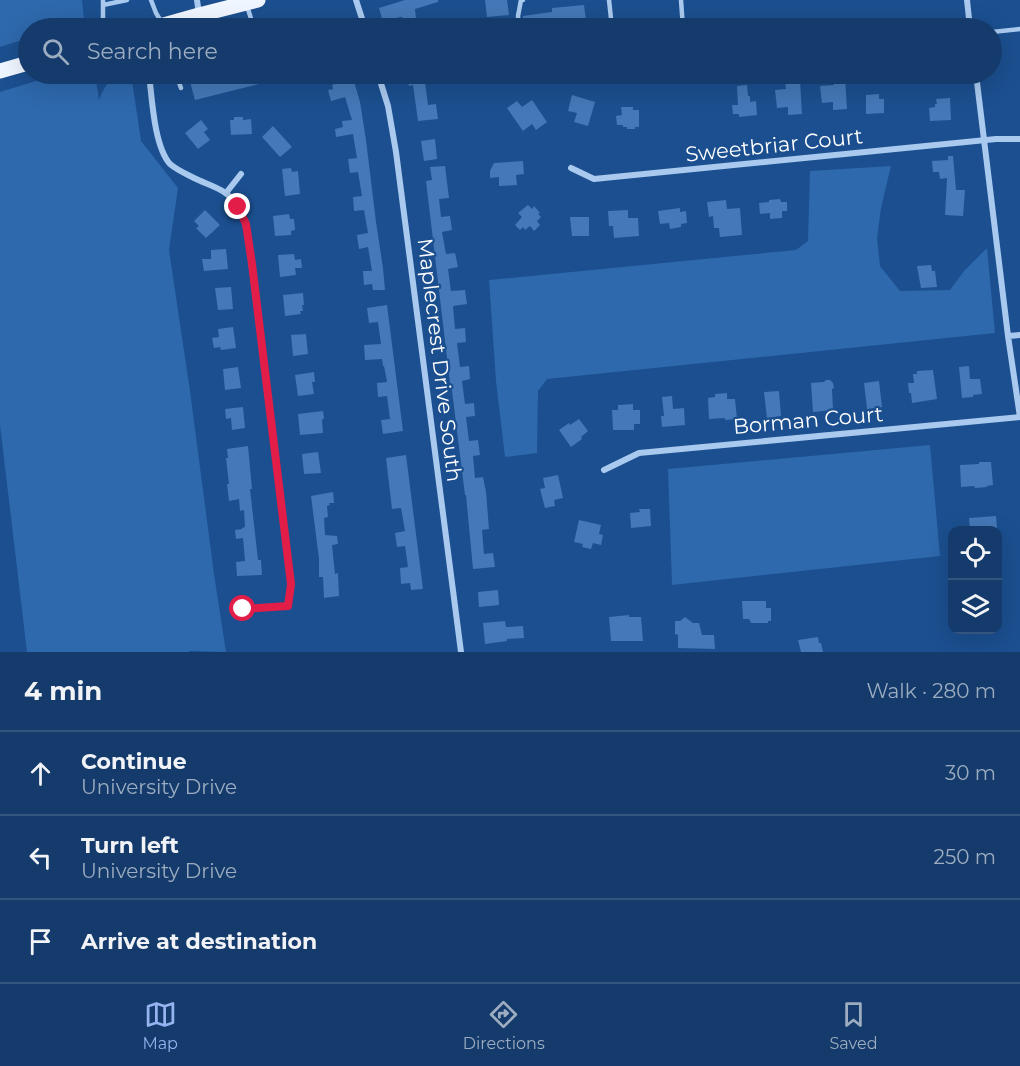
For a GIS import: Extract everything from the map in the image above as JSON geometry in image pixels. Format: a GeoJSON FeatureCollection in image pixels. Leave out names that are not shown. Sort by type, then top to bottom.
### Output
{"type":"FeatureCollection","features":[{"type":"Feature","properties":{"kind":"main road"},"geometry":{"type":"LineString","coordinates":[[176,18],[198,7],[252,2]]}},
{"type":"Feature","properties":{"kind":"main road"},"geometry":{"type":"LineString","coordinates":[[0,71],[18,66]]}},
{"type":"Feature","properties":{"kind":"street"},"geometry":{"type":"LineString","coordinates":[[356,0],[362,18]]}},
{"type":"Feature","properties":{"kind":"street"},"geometry":{"type":"LineString","coordinates":[[967,0],[969,18]]}},
{"type":"Feature","properties":{"kind":"street"},"geometry":{"type":"LineString","coordinates":[[150,84],[154,119],[161,149],[170,164],[225,193],[238,207],[246,224],[291,584],[288,606],[243,609]]}},
{"type":"Feature","properties":{"kind":"street","name":"Maplecrest Drive South"},"geometry":{"type":"LineString","coordinates":[[381,84],[388,106],[396,152],[461,652]]}},
{"type":"Feature","properties":{"kind":"street"},"geometry":{"type":"LineString","coordinates":[[976,84],[1020,417]]}},
{"type":"Feature","properties":{"kind":"street","name":"Sweetbriar Court"},"geometry":{"type":"LineString","coordinates":[[571,168],[594,179],[1020,138]]}},
{"type":"Feature","properties":{"kind":"street"},"geometry":{"type":"LineString","coordinates":[[225,193],[241,174]]}},
{"type":"Feature","properties":{"kind":"street"},"geometry":{"type":"LineString","coordinates":[[1008,336],[1020,335]]}},
{"type":"Feature","properties":{"kind":"street","name":"Borman Court"},"geometry":{"type":"LineString","coordinates":[[604,470],[639,453],[1020,417]]}},
{"type":"Feature","properties":{"kind":"lane"},"geometry":{"type":"LineString","coordinates":[[103,18],[103,2],[127,0]]}},
{"type":"Feature","properties":{"kind":"lane"},"geometry":{"type":"LineString","coordinates":[[151,0],[157,18]]}},
{"type":"Feature","properties":{"kind":"lane"},"geometry":{"type":"LineString","coordinates":[[518,18],[521,0],[523,0]]}},
{"type":"Feature","properties":{"kind":"lane"},"geometry":{"type":"LineString","coordinates":[[609,0],[611,18]]}},
{"type":"Feature","properties":{"kind":"lane"},"geometry":{"type":"LineString","coordinates":[[681,0],[682,18]]}},
{"type":"Feature","properties":{"kind":"lane"},"geometry":{"type":"LineString","coordinates":[[252,2],[253,18]]}},
{"type":"Feature","properties":{"kind":"lane"},"geometry":{"type":"LineString","coordinates":[[1002,31],[1020,29]]}},
{"type":"Feature","properties":{"kind":"lane"},"geometry":{"type":"LineString","coordinates":[[180,84],[181,88]]}},
{"type":"Feature","properties":{"kind":"shaded area"},"geometry":{"type":"Polygon","coordinates":[[[0,0],[82,0],[84,18],[18,18],[18,41],[0,47],[0,0]]]}},
{"type":"Feature","properties":{"kind":"shaded area"},"geometry":{"type":"Polygon","coordinates":[[[26,84],[97,84],[99,100],[107,84],[132,84],[141,141],[178,188],[169,250],[226,652],[27,652],[0,425],[0,92],[26,84]]]}},
{"type":"Feature","properties":{"kind":"shaded area"},"geometry":{"type":"Polygon","coordinates":[[[891,166],[877,238],[880,266],[900,291],[950,290],[964,271],[987,248],[995,333],[547,379],[538,391],[537,453],[505,457],[496,381],[489,280],[796,250],[808,241],[810,171],[891,166]]]}},
{"type":"Feature","properties":{"kind":"shaded area"},"geometry":{"type":"Polygon","coordinates":[[[930,445],[940,556],[672,585],[668,469],[930,445]]]}},
{"type":"Feature","properties":{"kind":"building"},"geometry":{"type":"Polygon","coordinates":[[[405,0],[438,0],[438,2],[415,9],[416,18],[382,18],[379,8],[405,0]]]}},
{"type":"Feature","properties":{"kind":"building"},"geometry":{"type":"Polygon","coordinates":[[[485,0],[507,0],[509,15],[487,17],[485,0]]]}},
{"type":"Feature","properties":{"kind":"building"},"geometry":{"type":"Polygon","coordinates":[[[584,5],[586,18],[523,18],[523,16],[552,12],[552,8],[584,5]]]}},
{"type":"Feature","properties":{"kind":"building"},"geometry":{"type":"Polygon","coordinates":[[[191,84],[259,84],[195,100],[191,84]]]}},
{"type":"Feature","properties":{"kind":"building"},"geometry":{"type":"Polygon","coordinates":[[[355,84],[360,102],[385,290],[373,290],[372,284],[364,285],[363,271],[372,271],[368,247],[359,249],[357,235],[368,233],[364,210],[354,211],[353,197],[362,196],[358,172],[350,173],[348,159],[357,158],[353,134],[336,137],[335,129],[343,127],[342,121],[352,120],[345,97],[331,101],[328,90],[333,89],[332,85],[355,84]]]}},
{"type":"Feature","properties":{"kind":"building"},"geometry":{"type":"Polygon","coordinates":[[[408,84],[425,84],[428,105],[436,104],[438,119],[418,121],[413,85],[409,86],[408,84]]]}},
{"type":"Feature","properties":{"kind":"building"},"geometry":{"type":"Polygon","coordinates":[[[785,84],[800,84],[802,114],[788,115],[788,107],[777,108],[775,90],[786,89],[785,84]]]}},
{"type":"Feature","properties":{"kind":"building"},"geometry":{"type":"Polygon","coordinates":[[[845,84],[847,109],[833,110],[833,102],[822,103],[820,86],[845,84]]]}},
{"type":"Feature","properties":{"kind":"building"},"geometry":{"type":"Polygon","coordinates":[[[747,85],[750,102],[756,101],[757,115],[739,117],[739,114],[733,114],[732,105],[738,105],[737,86],[747,85]]]}},
{"type":"Feature","properties":{"kind":"building"},"geometry":{"type":"Polygon","coordinates":[[[879,94],[879,99],[884,99],[884,113],[866,114],[866,95],[879,94]]]}},
{"type":"Feature","properties":{"kind":"building"},"geometry":{"type":"Polygon","coordinates":[[[572,95],[595,102],[588,126],[574,122],[577,113],[568,111],[572,95]]]}},
{"type":"Feature","properties":{"kind":"building"},"geometry":{"type":"Polygon","coordinates":[[[950,98],[951,120],[930,121],[929,108],[935,107],[936,99],[950,98]]]}},
{"type":"Feature","properties":{"kind":"building"},"geometry":{"type":"Polygon","coordinates":[[[532,100],[547,122],[536,130],[532,124],[523,131],[507,108],[517,101],[522,107],[532,100]]]}},
{"type":"Feature","properties":{"kind":"building"},"geometry":{"type":"Polygon","coordinates":[[[621,107],[633,107],[633,110],[639,110],[639,127],[627,129],[623,125],[617,125],[616,116],[622,115],[621,107]]]}},
{"type":"Feature","properties":{"kind":"building"},"geometry":{"type":"Polygon","coordinates":[[[234,117],[243,117],[243,120],[251,119],[252,134],[231,135],[230,120],[234,120],[234,117]]]}},
{"type":"Feature","properties":{"kind":"building"},"geometry":{"type":"Polygon","coordinates":[[[201,120],[208,129],[204,132],[210,140],[198,149],[185,133],[201,120]]]}},
{"type":"Feature","properties":{"kind":"building"},"geometry":{"type":"Polygon","coordinates":[[[273,126],[292,147],[280,157],[262,137],[273,126]]]}},
{"type":"Feature","properties":{"kind":"building"},"geometry":{"type":"Polygon","coordinates":[[[435,139],[437,159],[424,161],[421,141],[435,139]]]}},
{"type":"Feature","properties":{"kind":"building"},"geometry":{"type":"Polygon","coordinates":[[[948,156],[953,156],[956,190],[965,190],[963,216],[945,215],[947,178],[940,179],[939,172],[933,172],[932,161],[948,160],[948,156]]]}},
{"type":"Feature","properties":{"kind":"building"},"geometry":{"type":"Polygon","coordinates":[[[523,161],[524,174],[516,175],[517,185],[499,186],[499,177],[490,178],[490,171],[494,163],[523,161]]]}},
{"type":"Feature","properties":{"kind":"building"},"geometry":{"type":"Polygon","coordinates":[[[445,166],[449,198],[439,199],[441,217],[450,216],[452,230],[442,232],[446,254],[455,253],[458,267],[448,269],[451,291],[465,290],[467,304],[453,306],[455,329],[465,328],[466,342],[457,343],[460,367],[469,366],[470,379],[462,381],[465,404],[474,403],[475,416],[466,417],[469,441],[478,440],[480,455],[473,456],[475,478],[483,477],[489,529],[482,530],[484,554],[493,553],[495,567],[473,569],[466,495],[426,181],[432,180],[430,167],[445,166]]]}},
{"type":"Feature","properties":{"kind":"building"},"geometry":{"type":"Polygon","coordinates":[[[291,168],[292,172],[298,171],[300,194],[285,196],[282,169],[291,168]]]}},
{"type":"Feature","properties":{"kind":"building"},"geometry":{"type":"Polygon","coordinates":[[[780,199],[781,202],[787,202],[787,211],[782,211],[782,218],[770,219],[770,213],[760,214],[759,203],[780,199]]]}},
{"type":"Feature","properties":{"kind":"building"},"geometry":{"type":"Polygon","coordinates":[[[726,200],[727,209],[740,208],[742,235],[720,237],[719,228],[714,228],[713,216],[709,217],[707,202],[726,200]]]}},
{"type":"Feature","properties":{"kind":"building"},"geometry":{"type":"Polygon","coordinates":[[[528,205],[532,209],[534,206],[541,217],[537,221],[540,225],[534,231],[530,226],[525,230],[523,227],[520,230],[515,225],[522,217],[518,213],[528,205]]]}},
{"type":"Feature","properties":{"kind":"building"},"geometry":{"type":"Polygon","coordinates":[[[680,208],[680,212],[686,211],[687,223],[670,229],[669,223],[660,224],[658,211],[680,208]]]}},
{"type":"Feature","properties":{"kind":"building"},"geometry":{"type":"Polygon","coordinates":[[[205,210],[220,225],[206,238],[196,228],[199,226],[194,221],[205,210]]]}},
{"type":"Feature","properties":{"kind":"building"},"geometry":{"type":"Polygon","coordinates":[[[628,210],[628,218],[638,218],[639,236],[614,238],[613,226],[609,226],[608,211],[628,210]]]}},
{"type":"Feature","properties":{"kind":"building"},"geometry":{"type":"Polygon","coordinates":[[[289,214],[290,219],[294,219],[295,230],[291,231],[291,235],[275,236],[273,216],[289,214]]]}},
{"type":"Feature","properties":{"kind":"building"},"geometry":{"type":"Polygon","coordinates":[[[570,217],[589,217],[589,236],[572,236],[570,217]]]}},
{"type":"Feature","properties":{"kind":"building"},"geometry":{"type":"Polygon","coordinates":[[[226,249],[228,269],[204,271],[202,259],[211,259],[211,250],[226,249]]]}},
{"type":"Feature","properties":{"kind":"building"},"geometry":{"type":"Polygon","coordinates":[[[294,254],[295,260],[301,259],[302,268],[295,268],[296,275],[280,277],[278,255],[294,254]]]}},
{"type":"Feature","properties":{"kind":"building"},"geometry":{"type":"Polygon","coordinates":[[[931,265],[932,271],[935,271],[937,287],[921,288],[917,266],[931,265]]]}},
{"type":"Feature","properties":{"kind":"building"},"geometry":{"type":"Polygon","coordinates":[[[231,287],[233,309],[218,310],[215,288],[231,287]]]}},
{"type":"Feature","properties":{"kind":"building"},"geometry":{"type":"Polygon","coordinates":[[[303,293],[304,305],[302,305],[303,311],[300,311],[301,314],[285,316],[283,295],[303,293]]]}},
{"type":"Feature","properties":{"kind":"building"},"geometry":{"type":"Polygon","coordinates":[[[387,305],[403,431],[383,434],[381,420],[390,419],[387,396],[378,397],[377,383],[387,382],[384,366],[382,359],[365,360],[364,345],[381,344],[378,322],[369,323],[367,308],[387,305]]]}},
{"type":"Feature","properties":{"kind":"building"},"geometry":{"type":"Polygon","coordinates":[[[233,327],[236,348],[221,350],[220,347],[214,348],[212,338],[219,337],[218,329],[233,327]]]}},
{"type":"Feature","properties":{"kind":"building"},"geometry":{"type":"Polygon","coordinates":[[[306,334],[308,354],[293,356],[291,335],[306,334]]]}},
{"type":"Feature","properties":{"kind":"building"},"geometry":{"type":"Polygon","coordinates":[[[969,366],[970,379],[980,379],[982,394],[962,398],[959,367],[969,366]]]}},
{"type":"Feature","properties":{"kind":"building"},"geometry":{"type":"Polygon","coordinates":[[[238,367],[241,388],[225,390],[223,369],[238,367]]]}},
{"type":"Feature","properties":{"kind":"building"},"geometry":{"type":"Polygon","coordinates":[[[933,370],[937,399],[912,403],[908,383],[914,383],[913,374],[917,374],[917,371],[933,370]]]}},
{"type":"Feature","properties":{"kind":"building"},"geometry":{"type":"Polygon","coordinates":[[[314,372],[315,382],[312,382],[314,394],[298,396],[295,375],[314,372]]]}},
{"type":"Feature","properties":{"kind":"building"},"geometry":{"type":"Polygon","coordinates":[[[826,380],[833,383],[833,410],[813,412],[811,383],[826,380]]]}},
{"type":"Feature","properties":{"kind":"building"},"geometry":{"type":"Polygon","coordinates":[[[879,381],[882,407],[867,409],[864,383],[879,381]]]}},
{"type":"Feature","properties":{"kind":"building"},"geometry":{"type":"Polygon","coordinates":[[[779,391],[781,416],[767,418],[764,392],[779,391]]]}},
{"type":"Feature","properties":{"kind":"building"},"geometry":{"type":"Polygon","coordinates":[[[727,393],[727,399],[735,399],[737,419],[709,419],[708,398],[715,397],[715,394],[727,393]]]}},
{"type":"Feature","properties":{"kind":"building"},"geometry":{"type":"Polygon","coordinates":[[[672,396],[673,409],[684,408],[685,425],[662,427],[661,416],[664,416],[662,397],[672,396]]]}},
{"type":"Feature","properties":{"kind":"building"},"geometry":{"type":"Polygon","coordinates":[[[633,404],[633,410],[640,410],[640,424],[634,424],[634,430],[613,430],[612,410],[618,410],[618,405],[633,404]]]}},
{"type":"Feature","properties":{"kind":"building"},"geometry":{"type":"Polygon","coordinates":[[[243,407],[245,428],[232,430],[231,418],[226,419],[225,409],[243,407]]]}},
{"type":"Feature","properties":{"kind":"building"},"geometry":{"type":"Polygon","coordinates":[[[323,411],[323,433],[300,435],[298,414],[323,411]]]}},
{"type":"Feature","properties":{"kind":"building"},"geometry":{"type":"Polygon","coordinates":[[[579,419],[588,431],[571,447],[559,430],[579,419]]]}},
{"type":"Feature","properties":{"kind":"building"},"geometry":{"type":"Polygon","coordinates":[[[248,446],[252,489],[250,489],[258,560],[261,560],[262,575],[237,576],[236,562],[245,561],[243,538],[236,539],[235,530],[245,527],[244,510],[240,511],[239,499],[229,501],[226,458],[228,458],[227,449],[248,446]]]}},
{"type":"Feature","properties":{"kind":"building"},"geometry":{"type":"Polygon","coordinates":[[[318,452],[321,473],[304,474],[302,454],[318,452]]]}},
{"type":"Feature","properties":{"kind":"building"},"geometry":{"type":"Polygon","coordinates":[[[406,455],[423,589],[411,590],[410,583],[401,584],[400,568],[408,567],[405,546],[397,547],[395,533],[405,531],[401,508],[392,509],[386,458],[406,455]]]}},
{"type":"Feature","properties":{"kind":"building"},"geometry":{"type":"Polygon","coordinates":[[[979,462],[991,462],[993,485],[975,488],[974,486],[961,487],[960,465],[979,464],[979,462]]]}},
{"type":"Feature","properties":{"kind":"building"},"geometry":{"type":"Polygon","coordinates":[[[558,475],[563,498],[554,500],[555,506],[545,508],[540,489],[545,488],[543,478],[558,475]]]}},
{"type":"Feature","properties":{"kind":"building"},"geometry":{"type":"Polygon","coordinates":[[[333,492],[334,503],[329,503],[330,505],[327,506],[328,517],[324,518],[325,535],[337,536],[338,544],[332,545],[335,574],[338,573],[339,596],[324,598],[323,577],[319,577],[311,496],[333,492]]]}},
{"type":"Feature","properties":{"kind":"building"},"geometry":{"type":"Polygon","coordinates":[[[639,509],[650,509],[651,526],[631,528],[630,513],[640,512],[639,509]]]}},
{"type":"Feature","properties":{"kind":"building"},"geometry":{"type":"Polygon","coordinates":[[[996,516],[997,526],[970,526],[969,518],[996,516]]]}},
{"type":"Feature","properties":{"kind":"building"},"geometry":{"type":"Polygon","coordinates":[[[579,520],[601,525],[599,534],[603,535],[601,545],[593,543],[591,549],[574,542],[579,520]]]}},
{"type":"Feature","properties":{"kind":"building"},"geometry":{"type":"Polygon","coordinates":[[[498,590],[499,605],[479,607],[478,592],[498,590]]]}},
{"type":"Feature","properties":{"kind":"building"},"geometry":{"type":"Polygon","coordinates":[[[742,601],[766,601],[766,608],[771,608],[771,621],[751,623],[749,619],[743,619],[742,601]]]}},
{"type":"Feature","properties":{"kind":"building"},"geometry":{"type":"Polygon","coordinates":[[[629,615],[629,617],[641,617],[643,641],[611,641],[609,617],[629,615]]]}},
{"type":"Feature","properties":{"kind":"building"},"geometry":{"type":"Polygon","coordinates":[[[685,617],[693,623],[699,623],[702,635],[714,635],[715,649],[678,648],[675,621],[680,621],[685,617]]]}},
{"type":"Feature","properties":{"kind":"building"},"geometry":{"type":"Polygon","coordinates":[[[505,621],[506,627],[523,626],[524,638],[485,644],[483,623],[505,621]]]}},
{"type":"Feature","properties":{"kind":"building"},"geometry":{"type":"Polygon","coordinates":[[[818,637],[823,652],[801,652],[798,640],[818,637]]]}},
{"type":"Feature","properties":{"kind":"route"},"geometry":{"type":"LineString","coordinates":[[238,207],[246,224],[252,264],[291,584],[288,606],[243,609]]}}]}
